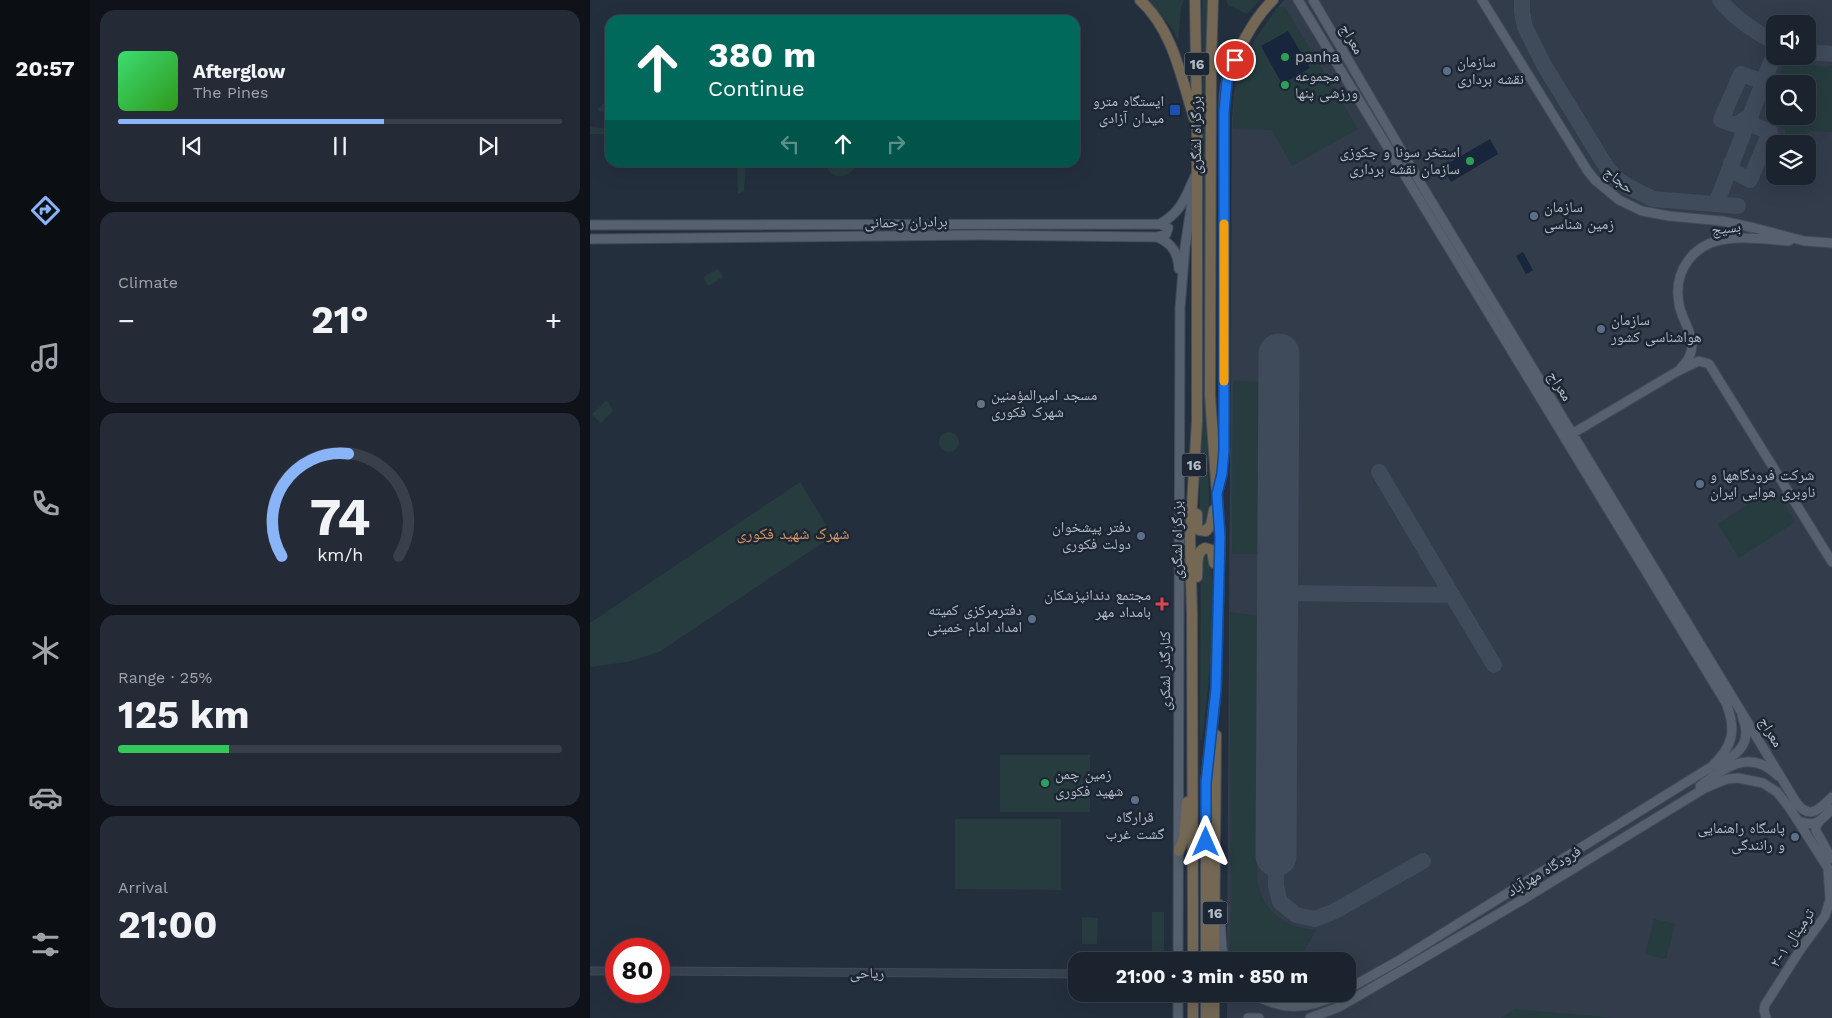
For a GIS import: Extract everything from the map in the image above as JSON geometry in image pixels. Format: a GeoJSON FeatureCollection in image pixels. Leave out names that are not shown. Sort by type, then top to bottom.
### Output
{"type":"FeatureCollection","features":[{"type":"Feature","properties":{"kind":"highway"},"geometry":{"type":"LineString","coordinates":[[1140,0],[1154,16],[1170,44],[1197,128]]}},
{"type":"Feature","properties":{"kind":"highway","name":"بزرگراه لشگری"},"geometry":{"type":"LineString","coordinates":[[1193,952],[1190,538],[1197,420],[1195,0]]}},
{"type":"Feature","properties":{"kind":"highway","name":"بزرگراه لشگری"},"geometry":{"type":"LineString","coordinates":[[1210,952],[1206,783],[1216,689],[1220,537],[1212,427],[1210,342],[1213,0]]}},
{"type":"Feature","properties":{"kind":"highway"},"geometry":{"type":"LineString","coordinates":[[1197,420],[1199,454],[1197,527],[1202,532],[1208,530],[1211,525],[1222,474],[1224,450],[1224,112],[1226,88],[1240,50],[1273,1]]}},
{"type":"Feature","properties":{"kind":"highway"},"geometry":{"type":"LineString","coordinates":[[1192,615],[1198,554],[1206,548],[1210,549],[1213,553],[1218,610]]}},
{"type":"Feature","properties":{"kind":"highway","name":"16"},"geometry":{"type":"LineString","coordinates":[[1211,952],[1216,866],[1216,689]]}},
{"type":"Feature","properties":{"kind":"highway"},"geometry":{"type":"LineString","coordinates":[[1179,851],[1184,838],[1193,759]]}},
{"type":"Feature","properties":{"kind":"highway"},"geometry":{"type":"LineString","coordinates":[[1193,1002],[1193,1018]]}},
{"type":"Feature","properties":{"kind":"highway"},"geometry":{"type":"LineString","coordinates":[[1206,1002],[1206,1018]]}},
{"type":"Feature","properties":{"kind":"highway"},"geometry":{"type":"LineString","coordinates":[[1214,1002],[1214,1018]]}},
{"type":"Feature","properties":{"kind":"main road","name":"معراج"},"geometry":{"type":"LineString","coordinates":[[1314,0],[1511,341],[1565,439],[1786,785]]}},
{"type":"Feature","properties":{"kind":"main road","name":"حجاج"},"geometry":{"type":"LineString","coordinates":[[1482,0],[1587,170],[1595,180],[1619,200],[1631,207],[1649,213],[1722,220],[1804,241],[1832,243]]}},
{"type":"Feature","properties":{"kind":"main road","name":"معراج"},"geometry":{"type":"LineString","coordinates":[[1298,1],[1511,341],[1573,433],[1730,700]]}},
{"type":"Feature","properties":{"kind":"main road"},"geometry":{"type":"LineString","coordinates":[[1160,224],[1178,212],[1197,172]]}},
{"type":"Feature","properties":{"kind":"main road"},"geometry":{"type":"LineString","coordinates":[[1181,292],[1185,247],[1197,172]]}},
{"type":"Feature","properties":{"kind":"main road"},"geometry":{"type":"LineString","coordinates":[[1157,237],[1164,236],[1168,232],[1167,226],[1160,224]]}},
{"type":"Feature","properties":{"kind":"main road","name":"برادران رحمانی"},"geometry":{"type":"LineString","coordinates":[[590,225],[1160,224]]}},
{"type":"Feature","properties":{"kind":"main road","name":"برادران رحمانی"},"geometry":{"type":"LineString","coordinates":[[590,239],[983,235],[1157,237]]}},
{"type":"Feature","properties":{"kind":"main road"},"geometry":{"type":"LineString","coordinates":[[1157,237],[1170,244],[1176,252],[1181,292]]}},
{"type":"Feature","properties":{"kind":"main road","name":"بسیج"},"geometry":{"type":"LineString","coordinates":[[1678,371],[1686,363],[1692,346],[1679,305],[1678,288],[1681,270],[1692,254],[1707,244],[1727,239],[1804,241]]}},
{"type":"Feature","properties":{"kind":"main road","name":"کنارگذر لشکری"},"geometry":{"type":"LineString","coordinates":[[1178,952],[1181,292]]}},
{"type":"Feature","properties":{"kind":"main road"},"geometry":{"type":"LineString","coordinates":[[1565,439],[1678,371],[1699,361],[1709,364],[1832,562]]}},
{"type":"Feature","properties":{"kind":"main road"},"geometry":{"type":"LineString","coordinates":[[1712,768],[1736,755],[1742,749],[1745,735],[1743,720],[1730,700]]}},
{"type":"Feature","properties":{"kind":"main road","name":"فرودگاه مهرآباد"},"geometry":{"type":"LineString","coordinates":[[1356,984],[1398,961],[1712,768],[1726,750],[1731,737],[1730,700]]}},
{"type":"Feature","properties":{"kind":"main road"},"geometry":{"type":"LineString","coordinates":[[1668,810],[1709,779],[1741,761],[1761,764],[1773,771],[1786,785],[1796,802],[1805,812],[1817,811],[1832,797]]}},
{"type":"Feature","properties":{"kind":"main road","name":"فرودگاه مهرآباد"},"geometry":{"type":"LineString","coordinates":[[1310,1018],[1339,1007],[1587,861],[1705,788],[1738,778],[1764,783],[1777,792],[1798,820]]}},
{"type":"Feature","properties":{"kind":"main road"},"geometry":{"type":"LineString","coordinates":[[1832,809],[1816,826],[1816,831],[1832,859]]}},
{"type":"Feature","properties":{"kind":"main road"},"geometry":{"type":"LineString","coordinates":[[1798,820],[1806,824],[1819,822]]}},
{"type":"Feature","properties":{"kind":"main road"},"geometry":{"type":"LineString","coordinates":[[1798,820],[1808,837]]}},
{"type":"Feature","properties":{"kind":"main road"},"geometry":{"type":"LineString","coordinates":[[1808,837],[1809,830],[1813,829],[1816,831]]}},
{"type":"Feature","properties":{"kind":"main road","name":"ترمینال ۱-۲"},"geometry":{"type":"LineString","coordinates":[[1766,1018],[1765,1005],[1800,950],[1826,916],[1830,900],[1828,868],[1808,837]]}},
{"type":"Feature","properties":{"kind":"main road"},"geometry":{"type":"LineString","coordinates":[[1579,848],[1587,861]]}},
{"type":"Feature","properties":{"kind":"main road"},"geometry":{"type":"LineString","coordinates":[[1216,866],[1223,952]]}},
{"type":"Feature","properties":{"kind":"main road"},"geometry":{"type":"LineString","coordinates":[[1178,1002],[1178,1018]]}},
{"type":"Feature","properties":{"kind":"main road"},"geometry":{"type":"LineString","coordinates":[[1270,1002],[1293,1007],[1314,1005],[1321,1002]]}},
{"type":"Feature","properties":{"kind":"main road"},"geometry":{"type":"LineString","coordinates":[[1248,1018],[1259,1018]]}},
{"type":"Feature","properties":{"kind":"street"},"geometry":{"type":"LineString","coordinates":[[590,970],[605,971]]}},
{"type":"Feature","properties":{"kind":"street","name":"ریاحی"},"geometry":{"type":"LineString","coordinates":[[670,971],[1068,974]]}},
{"type":"Feature","properties":{"kind":"shaded area"},"geometry":{"type":"Polygon","coordinates":[[[1284,0],[1832,0],[1832,1018],[1227,1018],[1227,1002],[1356,1002],[1356,952],[1227,952],[1232,118],[1239,72],[1256,38],[1284,0]]]}},
{"type":"Feature","properties":{"kind":"shaded area","name":"panha"},"geometry":{"type":"Polygon","coordinates":[[[1288,31],[1310,68],[1282,84],[1261,46],[1288,31]]]}},
{"type":"Feature","properties":{"kind":"shaded area","name":"استخر سونا و جکوزی سازمان نقشه برداری"},"geometry":{"type":"Polygon","coordinates":[[[1490,139],[1498,154],[1451,182],[1442,167],[1490,139]]]}},
{"type":"Feature","properties":{"kind":"shaded area"},"geometry":{"type":"Polygon","coordinates":[[[1523,252],[1533,270],[1526,274],[1516,256],[1523,252]]]}},
{"type":"Feature","properties":{"kind":"green space"},"geometry":{"type":"Polygon","coordinates":[[[1149,0],[1184,0],[1181,8],[1178,42],[1173,30],[1149,0]]]}},
{"type":"Feature","properties":{"kind":"green space"},"geometry":{"type":"Polygon","coordinates":[[[1202,0],[1207,0],[1206,61],[1203,61],[1202,0]]]}},
{"type":"Feature","properties":{"kind":"green space"},"geometry":{"type":"Polygon","coordinates":[[[1226,0],[1260,0],[1247,14],[1228,5],[1226,0]]]}},
{"type":"Feature","properties":{"kind":"green space","name":"مجموعه ورزشی پنها"},"geometry":{"type":"Polygon","coordinates":[[[1278,7],[1285,7],[1358,129],[1292,166],[1272,130],[1233,129],[1236,90],[1242,67],[1264,26],[1278,7]]]}},
{"type":"Feature","properties":{"kind":"green space"},"geometry":{"type":"Polygon","coordinates":[[[1783,65],[1832,66],[1832,132],[1810,131],[1806,135],[1785,135],[1785,129],[1775,125],[1816,125],[1816,75],[1779,75],[1783,65]]]}},
{"type":"Feature","properties":{"kind":"green space"},"geometry":{"type":"Polygon","coordinates":[[[1203,68],[1206,68],[1206,405],[1210,522],[1207,527],[1200,526],[1200,451],[1203,397],[1203,68]]]}},
{"type":"Feature","properties":{"kind":"green space"},"geometry":{"type":"Polygon","coordinates":[[[605,102],[605,112],[598,111],[605,102]]]}},
{"type":"Feature","properties":{"kind":"green space"},"geometry":{"type":"Polygon","coordinates":[[[590,127],[605,128],[605,134],[590,134],[590,127]]]}},
{"type":"Feature","properties":{"kind":"green space"},"geometry":{"type":"Polygon","coordinates":[[[737,167],[746,167],[744,191],[738,194],[737,167]]]}},
{"type":"Feature","properties":{"kind":"green space"},"geometry":{"type":"Polygon","coordinates":[[[826,167],[855,167],[850,173],[840,176],[831,173],[826,167]]]}},
{"type":"Feature","properties":{"kind":"green space"},"geometry":{"type":"Polygon","coordinates":[[[718,269],[723,277],[708,286],[703,277],[718,269]]]}},
{"type":"Feature","properties":{"kind":"green space"},"geometry":{"type":"Polygon","coordinates":[[[1233,381],[1260,382],[1259,554],[1232,554],[1233,381]]]}},
{"type":"Feature","properties":{"kind":"green space"},"geometry":{"type":"Polygon","coordinates":[[[607,400],[613,411],[601,423],[592,414],[607,400]]]}},
{"type":"Feature","properties":{"kind":"green space"},"geometry":{"type":"Polygon","coordinates":[[[949,432],[956,435],[959,442],[956,449],[949,452],[942,449],[939,442],[942,435],[949,432]]]}},
{"type":"Feature","properties":{"kind":"green space"},"geometry":{"type":"Polygon","coordinates":[[[800,482],[833,536],[659,652],[627,662],[590,667],[590,623],[800,482]]]}},
{"type":"Feature","properties":{"kind":"green space"},"geometry":{"type":"Polygon","coordinates":[[[1774,488],[1795,522],[1739,558],[1718,524],[1774,488]]]}},
{"type":"Feature","properties":{"kind":"green space"},"geometry":{"type":"Polygon","coordinates":[[[1204,551],[1212,557],[1212,651],[1202,740],[1200,740],[1201,556],[1204,551]]]}},
{"type":"Feature","properties":{"kind":"green space"},"geometry":{"type":"Polygon","coordinates":[[[1230,612],[1259,616],[1257,879],[1264,900],[1276,916],[1294,926],[1316,930],[1303,952],[1229,952],[1231,923],[1230,612]]]}},
{"type":"Feature","properties":{"kind":"green space","name":"زمین چمن شهید فکوری"},"geometry":{"type":"Polygon","coordinates":[[[1000,755],[1090,755],[1090,812],[1000,812],[1000,755]]]}},
{"type":"Feature","properties":{"kind":"green space"},"geometry":{"type":"Polygon","coordinates":[[[955,819],[1061,819],[1061,890],[955,889],[955,819]]]}},
{"type":"Feature","properties":{"kind":"green space"},"geometry":{"type":"Polygon","coordinates":[[[1152,912],[1164,912],[1164,952],[1152,952],[1152,912]]]}},
{"type":"Feature","properties":{"kind":"green space"},"geometry":{"type":"Polygon","coordinates":[[[1082,917],[1098,918],[1097,944],[1082,944],[1082,917]]]}},
{"type":"Feature","properties":{"kind":"green space"},"geometry":{"type":"Polygon","coordinates":[[[1654,919],[1675,924],[1666,959],[1645,954],[1654,919]]]}},
{"type":"Feature","properties":{"kind":"green space"},"geometry":{"type":"Polygon","coordinates":[[[1515,1009],[1616,1018],[1501,1018],[1515,1009]]]}},
{"type":"Feature","properties":{"kind":"taxiway"},"geometry":{"type":"LineString","coordinates":[[1522,0],[1525,27],[1544,65],[1607,168],[1616,178],[1653,199],[1738,206]]}},
{"type":"Feature","properties":{"kind":"taxiway"},"geometry":{"type":"LineString","coordinates":[[1720,0],[1745,24],[1766,37]]}},
{"type":"Feature","properties":{"kind":"taxiway"},"geometry":{"type":"LineString","coordinates":[[1816,53],[1832,54]]}},
{"type":"Feature","properties":{"kind":"taxiway"},"geometry":{"type":"LineString","coordinates":[[1716,204],[1770,65]]}},
{"type":"Feature","properties":{"kind":"taxiway"},"geometry":{"type":"LineString","coordinates":[[1731,163],[1733,171],[1750,180],[1770,132],[1753,125],[1750,116],[1736,125],[1721,120],[1741,74],[1758,80],[1766,77]]}},
{"type":"Feature","properties":{"kind":"taxiway"},"geometry":{"type":"LineString","coordinates":[[1379,472],[1452,595]]}},
{"type":"Feature","properties":{"kind":"taxiway"},"geometry":{"type":"LineString","coordinates":[[1277,593],[1452,595],[1494,665]]}},
{"type":"Feature","properties":{"kind":"taxiway"},"geometry":{"type":"LineString","coordinates":[[1276,856],[1276,886],[1280,902],[1296,915],[1315,919],[1335,911],[1423,861]]}},
{"type":"Feature","properties":{"kind":"runway"},"geometry":{"type":"LineString","coordinates":[[1276,856],[1279,354]]}},
{"type":"Feature","properties":{"kind":"slow traffic"},"geometry":{"type":"LineString","coordinates":[[1224,224],[1224,381]]}},
{"type":"Feature","properties":{"kind":"place","name":"panha"},"geometry":{"type":"Point","coordinates":[1285,57]}},
{"type":"Feature","properties":{"kind":"place","name":"سازمان نقشه برداری"},"geometry":{"type":"Point","coordinates":[1447,71]}},
{"type":"Feature","properties":{"kind":"place","name":"مجموعه ورزشی پنها"},"geometry":{"type":"Point","coordinates":[1285,85]}},
{"type":"Feature","properties":{"kind":"place","name":"ایستگاه مترو میدان آزادی"},"geometry":{"type":"Point","coordinates":[1175,110]}},
{"type":"Feature","properties":{"kind":"place","name":"استخر سونا و جکوزی سازمان نقشه برداری"},"geometry":{"type":"Point","coordinates":[1470,161]}},
{"type":"Feature","properties":{"kind":"place","name":"سازمان زمین شناسی"},"geometry":{"type":"Point","coordinates":[1534,216]}},
{"type":"Feature","properties":{"kind":"place","name":"سازمان هواشناسی کشور"},"geometry":{"type":"Point","coordinates":[1601,329]}},
{"type":"Feature","properties":{"kind":"place","name":"مسجد امیرالمؤمنین شهرک فکوری"},"geometry":{"type":"Point","coordinates":[981,404]}},
{"type":"Feature","properties":{"kind":"place","name":"شرکت فرودگاهها و ناوبری هوایی ایران"},"geometry":{"type":"Point","coordinates":[1700,484]}},
{"type":"Feature","properties":{"kind":"place","name":"دفتر پیشخوان دولت فکوری"},"geometry":{"type":"Point","coordinates":[1141,536]}},
{"type":"Feature","properties":{"kind":"place","name":"مجتمع دندانپزشکان بامداد مهر"},"geometry":{"type":"Point","coordinates":[1162,604]}},
{"type":"Feature","properties":{"kind":"place","name":"دفترمرکزی کمیته امداد امام خمینی"},"geometry":{"type":"Point","coordinates":[1032,619]}},
{"type":"Feature","properties":{"kind":"place","name":"زمین چمن شهید فکوری"},"geometry":{"type":"Point","coordinates":[1045,783]}},
{"type":"Feature","properties":{"kind":"place","name":"قرارگاه گشت غرب"},"geometry":{"type":"Point","coordinates":[1135,800]}},
{"type":"Feature","properties":{"kind":"place","name":"پاسگاه راهنمایی و رانندگی"},"geometry":{"type":"Point","coordinates":[1795,837]}},
{"type":"Feature","properties":{"kind":"district","name":"شهرک شهید فکوری"},"geometry":{"type":"Point","coordinates":[793,533]}},
{"type":"Feature","properties":{"kind":"route"},"geometry":{"type":"LineString","coordinates":[[1206,842],[1206,783],[1216,689],[1220,537],[1217,494],[1222,474],[1224,450],[1224,112],[1227,81],[1235,60]]}}]}
